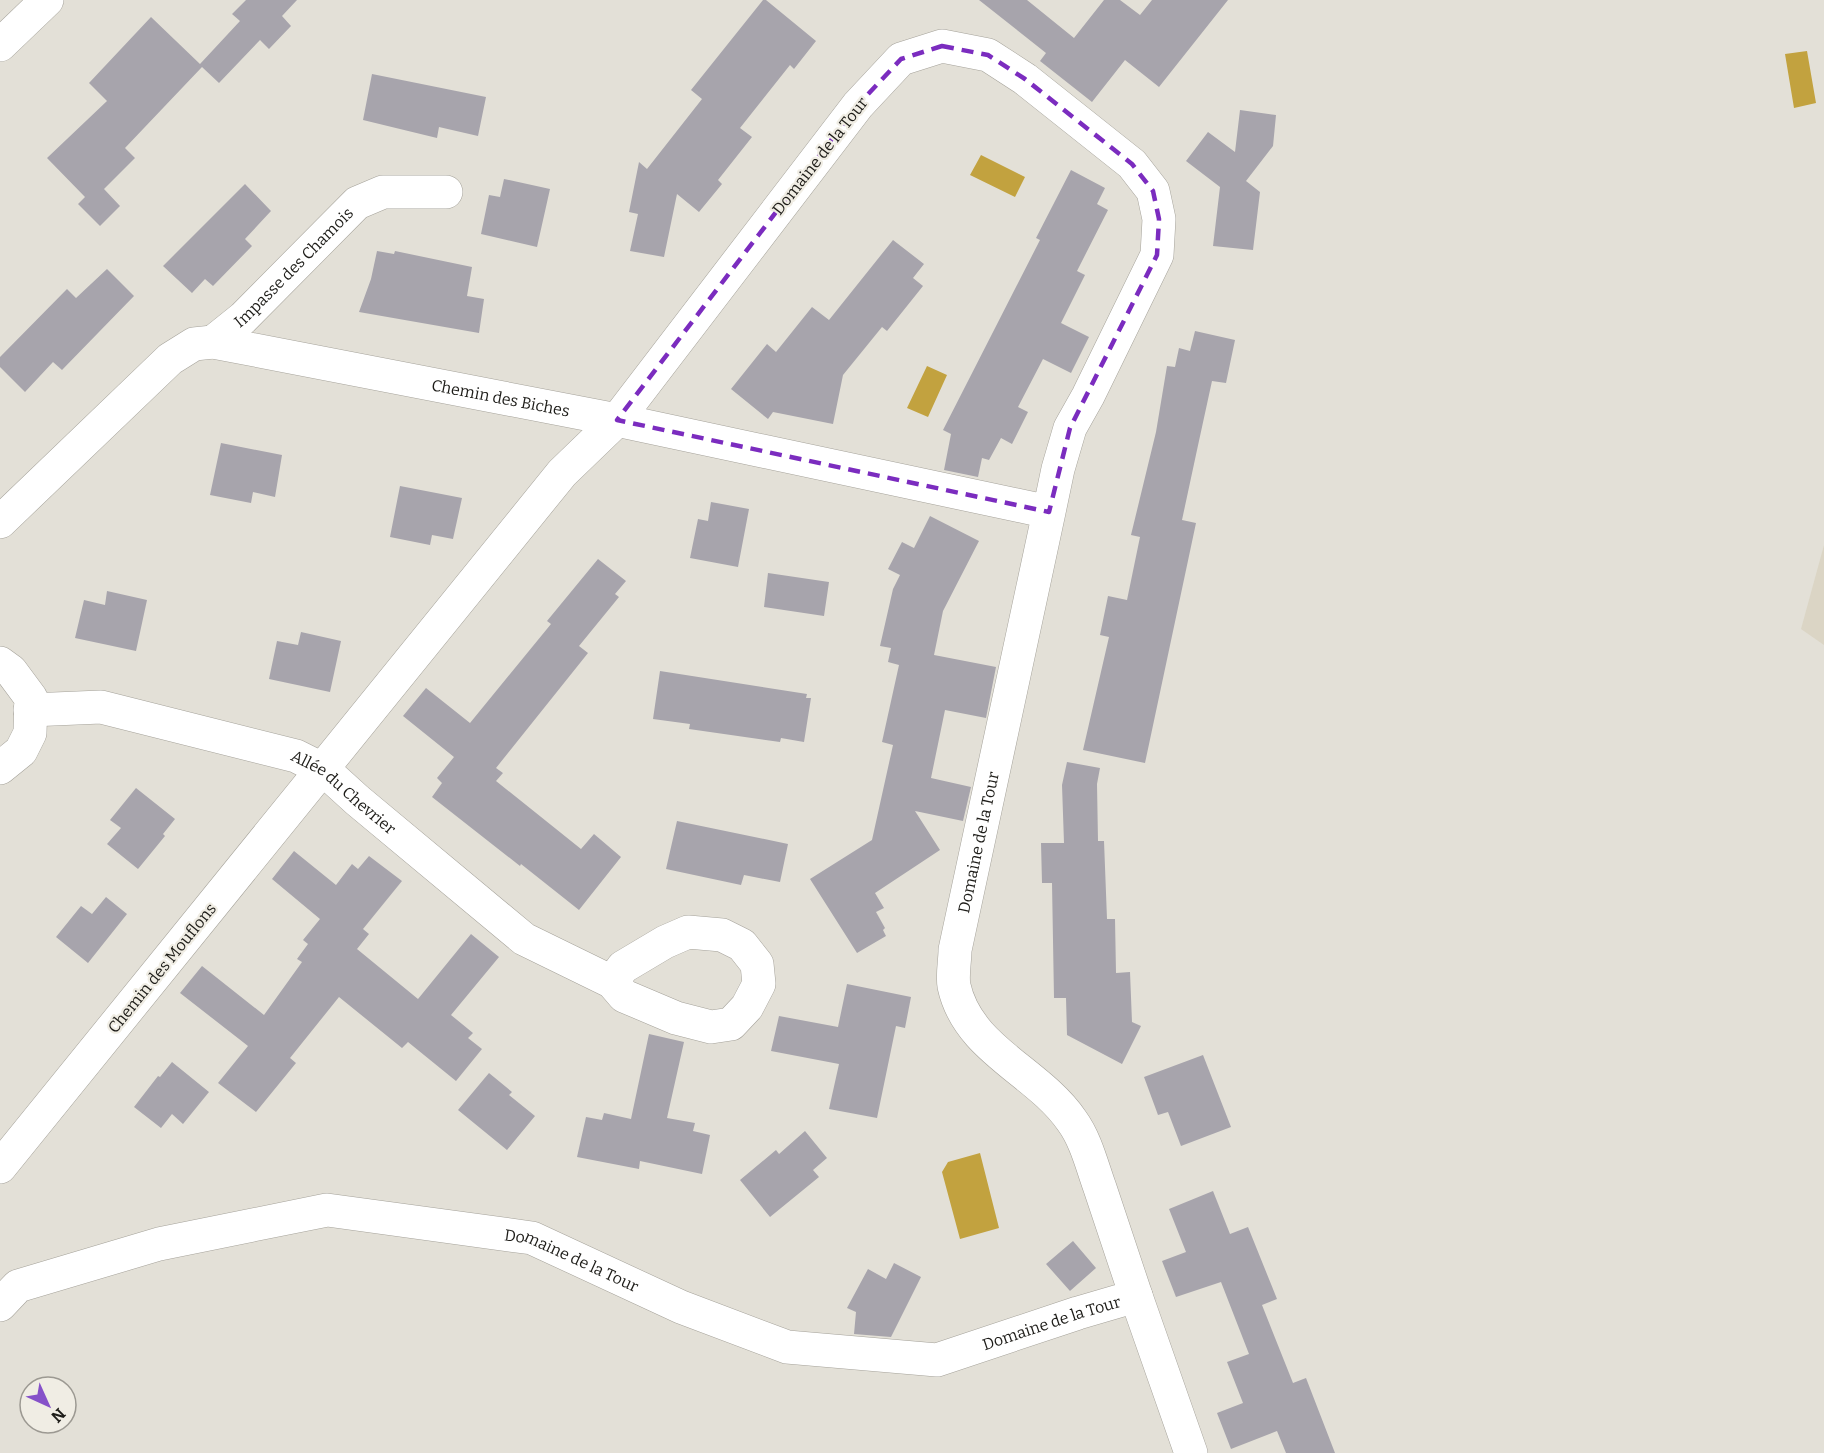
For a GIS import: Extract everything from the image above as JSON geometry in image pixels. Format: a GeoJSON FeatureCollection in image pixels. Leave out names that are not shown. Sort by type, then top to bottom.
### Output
{"type":"FeatureCollection","features":[{"type":"Feature","properties":{"kind":"street"},"geometry":{"type":"LineString","coordinates":[[0,45],[47,0]]}},
{"type":"Feature","properties":{"kind":"street","name":"Domaine de la Tour"},"geometry":{"type":"LineString","coordinates":[[617,420],[858,105],[901,59],[942,46],[988,55],[1025,78],[1132,164],[1153,190],[1159,219],[1157,255],[1070,428],[1058,469],[956,950],[954,984],[961,1010],[978,1034],[1045,1090],[1073,1121],[1086,1147],[1191,1453]]}},
{"type":"Feature","properties":{"kind":"street","name":"Impasse des Chamois"},"geometry":{"type":"LineString","coordinates":[[213,342],[243,318],[357,203],[383,192],[446,192]]}},
{"type":"Feature","properties":{"kind":"street","name":"Chemin des Biches"},"geometry":{"type":"LineString","coordinates":[[0,522],[170,359],[194,344],[213,342],[617,420]]}},
{"type":"Feature","properties":{"kind":"street"},"geometry":{"type":"LineString","coordinates":[[324,770],[562,473],[617,420],[1049,512]]}},
{"type":"Feature","properties":{"kind":"street"},"geometry":{"type":"LineString","coordinates":[[0,663],[11,671],[31,698],[30,733],[21,751],[0,768]]}},
{"type":"Feature","properties":{"kind":"street","name":"Allée du Chevrier"},"geometry":{"type":"LineString","coordinates":[[30,710],[101,707],[296,756],[324,770],[524,939],[612,982]]}},
{"type":"Feature","properties":{"kind":"street","name":"Chemin des Mouflons"},"geometry":{"type":"LineString","coordinates":[[0,1167],[324,770]]}},
{"type":"Feature","properties":{"kind":"street","name":"Domaine de la Tour"},"geometry":{"type":"LineString","coordinates":[[0,1305],[18,1286],[148,1248],[327,1210],[532,1238],[681,1307],[787,1347],[937,1360],[1136,1296]]}},
{"type":"Feature","properties":{"kind":"highlighted area"},"geometry":{"type":"Polygon","coordinates":[[[942,46],[988,55],[1025,79],[1132,164],[1153,191],[1159,219],[1157,255],[1070,428],[1049,512],[617,420],[858,105],[901,59],[942,46]]]}},
{"type":"Feature","properties":{"kind":"shaded area"},"geometry":{"type":"Polygon","coordinates":[[[1807,51],[1816,103],[1794,108],[1785,54],[1807,51]]]}},
{"type":"Feature","properties":{"kind":"shaded area"},"geometry":{"type":"Polygon","coordinates":[[[981,155],[1025,177],[1015,197],[970,175],[981,155]]]}},
{"type":"Feature","properties":{"kind":"shaded area"},"geometry":{"type":"Polygon","coordinates":[[[927,366],[947,375],[928,417],[907,408],[927,366]]]}},
{"type":"Feature","properties":{"kind":"shaded area"},"geometry":{"type":"Polygon","coordinates":[[[1824,545],[1824,645],[1801,629],[1824,545]]]}},
{"type":"Feature","properties":{"kind":"shaded area"},"geometry":{"type":"Polygon","coordinates":[[[980,1153],[999,1228],[960,1239],[942,1172],[948,1162],[980,1153]]]}},
{"type":"Feature","properties":{"kind":"building"},"geometry":{"type":"Polygon","coordinates":[[[246,0],[297,0],[282,16],[291,26],[269,49],[260,40],[219,83],[202,67],[125,148],[135,158],[104,189],[120,206],[100,226],[78,204],[85,197],[47,158],[107,101],[89,83],[151,17],[200,64],[240,21],[232,14],[246,0]]]}},
{"type":"Feature","properties":{"kind":"building"},"geometry":{"type":"Polygon","coordinates":[[[763,0],[766,0],[816,41],[794,69],[790,65],[740,128],[752,137],[718,180],[722,184],[699,212],[677,194],[664,257],[630,251],[638,214],[629,212],[639,162],[647,169],[702,99],[691,90],[763,0]]]}},
{"type":"Feature","properties":{"kind":"building"},"geometry":{"type":"Polygon","coordinates":[[[979,0],[1027,0],[1074,38],[1104,0],[1120,0],[1140,15],[1152,0],[1228,0],[1159,87],[1125,60],[1092,102],[1040,61],[1046,53],[979,0]]]}},
{"type":"Feature","properties":{"kind":"building"},"geometry":{"type":"Polygon","coordinates":[[[372,74],[486,97],[478,136],[439,127],[437,138],[363,120],[372,74]]]}},
{"type":"Feature","properties":{"kind":"building"},"geometry":{"type":"Polygon","coordinates":[[[1240,110],[1276,115],[1273,146],[1246,181],[1260,192],[1253,250],[1213,246],[1220,187],[1186,161],[1208,132],[1235,152],[1240,110]]]}},
{"type":"Feature","properties":{"kind":"building"},"geometry":{"type":"Polygon","coordinates":[[[1071,170],[1105,188],[1097,204],[1108,210],[1077,271],[1085,275],[1061,323],[1089,337],[1071,373],[1043,359],[1018,407],[1028,412],[1012,444],[1001,438],[989,460],[982,458],[978,477],[944,470],[951,434],[943,430],[1040,240],[1036,238],[1071,170]]]}},
{"type":"Feature","properties":{"kind":"building"},"geometry":{"type":"Polygon","coordinates":[[[504,179],[550,189],[537,247],[481,234],[489,195],[500,197],[504,179]]]}},
{"type":"Feature","properties":{"kind":"building"},"geometry":{"type":"Polygon","coordinates":[[[245,184],[271,211],[245,239],[252,246],[213,286],[205,279],[192,293],[163,266],[245,184]]]}},
{"type":"Feature","properties":{"kind":"building"},"geometry":{"type":"Polygon","coordinates":[[[893,240],[924,264],[913,278],[923,286],[887,331],[882,327],[843,375],[833,424],[773,412],[768,419],[731,389],[767,344],[776,352],[812,307],[829,320],[893,240]]]}},
{"type":"Feature","properties":{"kind":"building"},"geometry":{"type":"Polygon","coordinates":[[[377,251],[394,254],[395,251],[472,267],[467,296],[484,299],[479,333],[359,312],[371,279],[377,251]]]}},
{"type":"Feature","properties":{"kind":"building"},"geometry":{"type":"Polygon","coordinates":[[[107,269],[134,296],[62,370],[53,362],[25,392],[0,367],[0,357],[67,289],[76,298],[107,269]]]}},
{"type":"Feature","properties":{"kind":"building"},"geometry":{"type":"Polygon","coordinates":[[[1195,331],[1235,340],[1226,383],[1212,381],[1182,520],[1196,523],[1145,763],[1083,750],[1109,637],[1100,635],[1108,596],[1127,600],[1140,537],[1131,535],[1156,432],[1167,366],[1175,367],[1179,348],[1190,351],[1195,331]]]}},
{"type":"Feature","properties":{"kind":"building"},"geometry":{"type":"Polygon","coordinates":[[[221,443],[282,455],[275,497],[253,492],[251,503],[210,495],[221,443]]]}},
{"type":"Feature","properties":{"kind":"building"},"geometry":{"type":"Polygon","coordinates":[[[400,486],[462,498],[453,539],[432,535],[430,545],[390,537],[400,486]]]}},
{"type":"Feature","properties":{"kind":"building"},"geometry":{"type":"Polygon","coordinates":[[[711,502],[749,509],[738,567],[690,558],[698,519],[708,521],[711,502]]]}},
{"type":"Feature","properties":{"kind":"building"},"geometry":{"type":"Polygon","coordinates":[[[930,516],[979,541],[943,611],[934,655],[996,667],[986,718],[945,710],[931,778],[971,787],[963,821],[915,811],[940,850],[875,893],[884,908],[876,912],[885,928],[883,930],[886,936],[857,953],[810,879],[872,840],[893,745],[882,742],[899,665],[888,662],[891,648],[880,646],[893,589],[900,575],[888,569],[902,542],[914,548],[930,516]]]}},
{"type":"Feature","properties":{"kind":"building"},"geometry":{"type":"Polygon","coordinates":[[[598,559],[626,581],[615,594],[619,597],[579,646],[588,653],[496,768],[503,773],[496,781],[581,849],[594,834],[621,857],[579,910],[432,797],[442,783],[437,778],[454,757],[403,716],[426,688],[470,723],[551,624],[547,621],[598,559]]]}},
{"type":"Feature","properties":{"kind":"building"},"geometry":{"type":"Polygon","coordinates":[[[768,573],[829,582],[824,616],[764,607],[768,573]]]}},
{"type":"Feature","properties":{"kind":"building"},"geometry":{"type":"Polygon","coordinates":[[[107,591],[147,600],[136,651],[75,638],[84,600],[105,605],[107,591]]]}},
{"type":"Feature","properties":{"kind":"building"},"geometry":{"type":"Polygon","coordinates":[[[301,632],[341,641],[330,692],[269,679],[277,641],[298,645],[301,632]]]}},
{"type":"Feature","properties":{"kind":"building"},"geometry":{"type":"Polygon","coordinates":[[[660,671],[807,694],[806,698],[811,698],[804,742],[781,738],[780,742],[689,729],[690,724],[653,719],[660,671]]]}},
{"type":"Feature","properties":{"kind":"building"},"geometry":{"type":"Polygon","coordinates":[[[1067,762],[1100,768],[1097,784],[1098,841],[1104,841],[1107,919],[1115,919],[1116,973],[1130,972],[1132,1022],[1141,1026],[1122,1064],[1067,1035],[1066,998],[1054,998],[1052,883],[1042,883],[1041,843],[1064,843],[1062,785],[1067,762]]]}},
{"type":"Feature","properties":{"kind":"building"},"geometry":{"type":"Polygon","coordinates":[[[136,788],[175,819],[163,834],[165,836],[138,869],[107,844],[121,828],[110,820],[136,788]]]}},
{"type":"Feature","properties":{"kind":"building"},"geometry":{"type":"Polygon","coordinates":[[[677,821],[788,844],[780,882],[744,875],[741,885],[666,869],[677,821]]]}},
{"type":"Feature","properties":{"kind":"building"},"geometry":{"type":"Polygon","coordinates":[[[294,851],[336,885],[352,864],[358,869],[369,856],[402,881],[363,929],[369,934],[357,949],[418,999],[471,934],[499,957],[451,1015],[473,1033],[468,1038],[482,1049],[456,1081],[408,1042],[402,1048],[339,997],[290,1058],[296,1063],[256,1112],[218,1083],[248,1046],[180,993],[202,966],[264,1015],[302,962],[297,959],[308,944],[303,940],[320,919],[272,879],[294,851]]]}},
{"type":"Feature","properties":{"kind":"building"},"geometry":{"type":"Polygon","coordinates":[[[106,897],[127,914],[88,963],[56,937],[81,906],[92,914],[106,897]]]}},
{"type":"Feature","properties":{"kind":"building"},"geometry":{"type":"Polygon","coordinates":[[[847,984],[911,997],[905,1028],[896,1026],[877,1118],[829,1109],[839,1064],[771,1051],[779,1016],[838,1027],[847,984]]]}},
{"type":"Feature","properties":{"kind":"building"},"geometry":{"type":"Polygon","coordinates":[[[649,1034],[684,1042],[667,1118],[695,1123],[693,1131],[710,1135],[702,1174],[640,1161],[639,1169],[577,1157],[586,1117],[602,1120],[604,1113],[631,1119],[649,1034]]]}},
{"type":"Feature","properties":{"kind":"building"},"geometry":{"type":"Polygon","coordinates":[[[1203,1055],[1231,1127],[1181,1146],[1168,1112],[1158,1115],[1144,1077],[1203,1055]]]}},
{"type":"Feature","properties":{"kind":"building"},"geometry":{"type":"Polygon","coordinates":[[[172,1062],[209,1092],[183,1124],[172,1114],[161,1128],[134,1107],[172,1062]]]}},
{"type":"Feature","properties":{"kind":"building"},"geometry":{"type":"Polygon","coordinates":[[[489,1073],[512,1092],[509,1095],[535,1116],[507,1150],[458,1110],[489,1073]]]}},
{"type":"Feature","properties":{"kind":"building"},"geometry":{"type":"Polygon","coordinates":[[[805,1131],[827,1158],[813,1170],[819,1177],[770,1217],[740,1180],[776,1150],[779,1154],[805,1131]]]}},
{"type":"Feature","properties":{"kind":"building"},"geometry":{"type":"Polygon","coordinates":[[[1213,1191],[1230,1234],[1248,1227],[1277,1299],[1262,1305],[1293,1383],[1306,1378],[1335,1453],[1286,1453],[1277,1431],[1231,1449],[1217,1413],[1243,1403],[1227,1362],[1249,1354],[1221,1282],[1176,1297],[1162,1261],[1186,1252],[1169,1209],[1213,1191]]]}},
{"type":"Feature","properties":{"kind":"building"},"geometry":{"type":"Polygon","coordinates":[[[1073,1241],[1096,1268],[1070,1291],[1046,1264],[1073,1241]]]}},
{"type":"Feature","properties":{"kind":"building"},"geometry":{"type":"Polygon","coordinates":[[[894,1263],[921,1277],[891,1337],[854,1334],[856,1312],[847,1308],[868,1269],[886,1279],[894,1263]]]}}]}
